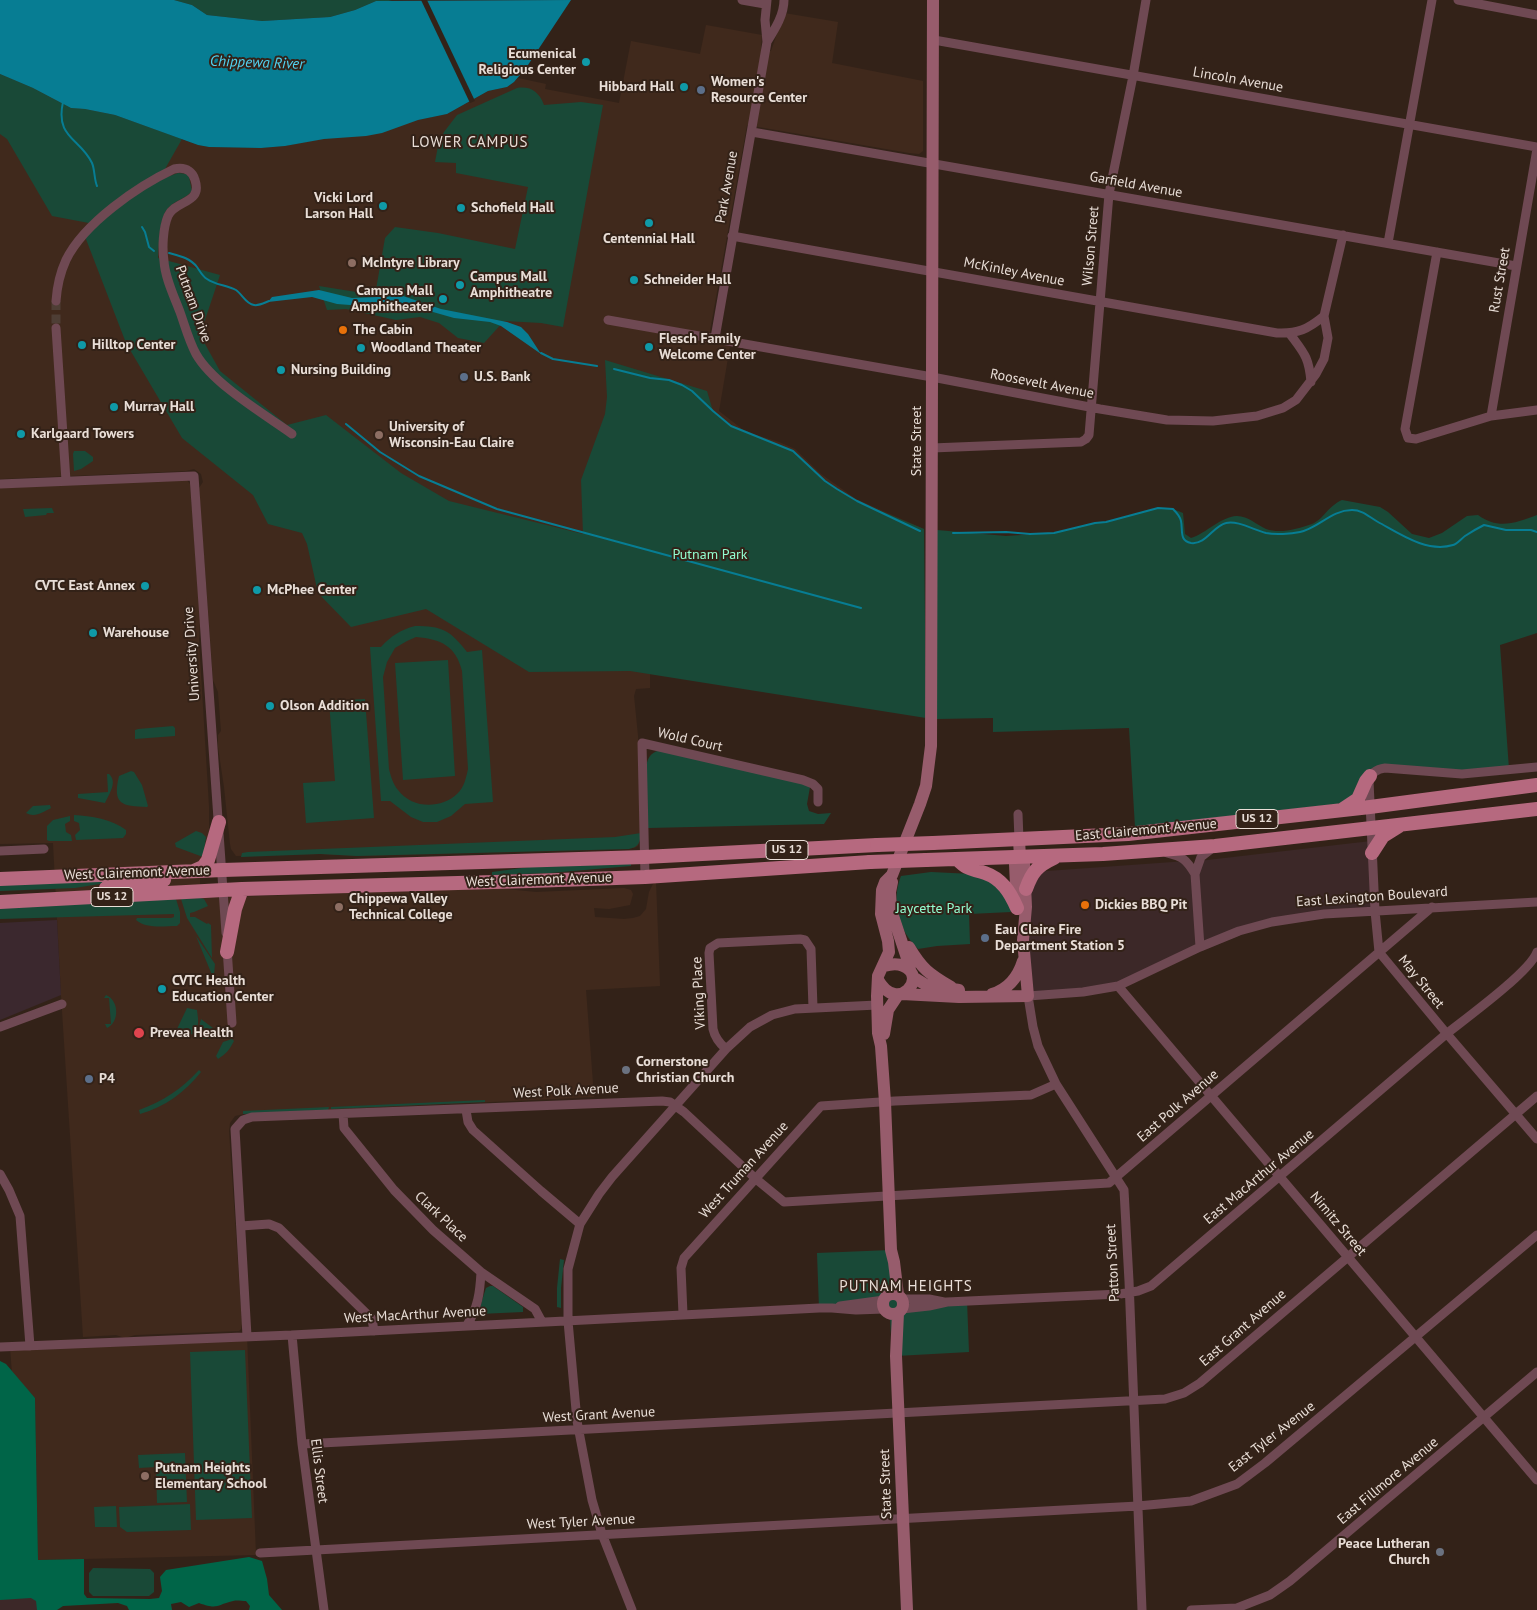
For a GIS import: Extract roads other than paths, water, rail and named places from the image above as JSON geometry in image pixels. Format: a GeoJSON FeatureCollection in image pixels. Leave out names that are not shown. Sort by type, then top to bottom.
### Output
{"type":"FeatureCollection","features":[{"type":"Feature","properties":{"kind":"main road","name":"State Street"},"geometry":{"type":"LineString","coordinates":[[911,973],[890,902],[892,875],[926,786],[931,753],[933,0]]}},
{"type":"Feature","properties":{"kind":"main road"},"geometry":{"type":"LineString","coordinates":[[1342,810],[1358,799],[1370,776]]}},
{"type":"Feature","properties":{"kind":"main road","name":"East Clairemont Avenue"},"geometry":{"type":"LineString","coordinates":[[933,843],[1128,834],[1370,807],[1537,785]]}},
{"type":"Feature","properties":{"kind":"main road","name":"East Clairemont Avenue"},"geometry":{"type":"LineString","coordinates":[[957,859],[1160,851],[1537,809]]}},
{"type":"Feature","properties":{"kind":"main road"},"geometry":{"type":"LineString","coordinates":[[193,871],[203,867],[208,860],[219,822]]}},
{"type":"Feature","properties":{"kind":"main road"},"geometry":{"type":"LineString","coordinates":[[1372,853],[1383,836],[1401,824]]}},
{"type":"Feature","properties":{"kind":"main road","name":"Patton Street"},"geometry":{"type":"LineString","coordinates":[[1019,840],[1020,858],[1024,863],[1026,889],[1023,940],[1028,996]]}},
{"type":"Feature","properties":{"kind":"main road","name":"West Clairemont Avenue"},"geometry":{"type":"LineString","coordinates":[[0,879],[644,857],[933,843]]}},
{"type":"Feature","properties":{"kind":"main road"},"geometry":{"type":"LineString","coordinates":[[1026,889],[1033,872],[1043,863],[1057,856]]}},
{"type":"Feature","properties":{"kind":"main road","name":"Patton Street"},"geometry":{"type":"LineString","coordinates":[[1020,858],[1014,864],[1017,908],[1023,940]]}},
{"type":"Feature","properties":{"kind":"main road"},"geometry":{"type":"LineString","coordinates":[[957,859],[966,868],[987,874],[1001,882],[1017,908]]}},
{"type":"Feature","properties":{"kind":"main road","name":"West Clairemont Avenue"},"geometry":{"type":"LineString","coordinates":[[0,902],[242,889],[645,876],[870,862],[957,859]]}},
{"type":"Feature","properties":{"kind":"main road"},"geometry":{"type":"LineString","coordinates":[[72,899],[112,887],[168,880],[214,878],[223,870]]}},
{"type":"Feature","properties":{"kind":"main road","name":"State Street"},"geometry":{"type":"LineString","coordinates":[[884,966],[889,946],[881,914],[881,898],[885,882],[892,875]]}},
{"type":"Feature","properties":{"kind":"main road"},"geometry":{"type":"LineString","coordinates":[[228,952],[235,908],[242,889]]}},
{"type":"Feature","properties":{"kind":"main road"},"geometry":{"type":"LineString","coordinates":[[896,925],[924,969],[931,976],[957,990]]}},
{"type":"Feature","properties":{"kind":"main road","name":"East Lexington Boulevard"},"geometry":{"type":"LineString","coordinates":[[911,973],[926,985],[983,996],[1000,992],[1012,983],[1020,970],[1024,956]]}},
{"type":"Feature","properties":{"kind":"main road"},"geometry":{"type":"LineString","coordinates":[[896,964],[906,967],[911,973],[910,987],[900,994],[889,993],[884,990],[878,980],[879,972],[884,966],[896,964]]}},
{"type":"Feature","properties":{"kind":"main road","name":"State Street"},"geometry":{"type":"LineString","coordinates":[[878,980],[878,1033],[881,1046],[891,1250],[894,1262],[893,1304],[907,1610]]}},
{"type":"Feature","properties":{"kind":"main road","name":"State Street"},"geometry":{"type":"LineString","coordinates":[[881,1046],[888,1010],[900,994]]}},
{"type":"Feature","properties":{"kind":"main road","name":"East Lexington Boulevard"},"geometry":{"type":"LineString","coordinates":[[900,994],[940,997],[1028,996]]}},
{"type":"Feature","properties":{"kind":"street"},"geometry":{"type":"LineString","coordinates":[[742,0],[766,2]]}},
{"type":"Feature","properties":{"kind":"street","name":"Park Avenue"},"geometry":{"type":"LineString","coordinates":[[767,42],[778,23],[784,6],[784,0]]}},
{"type":"Feature","properties":{"kind":"street","name":"Wilson Street"},"geometry":{"type":"LineString","coordinates":[[932,448],[1081,442],[1090,435],[1109,194],[1146,0]]}},
{"type":"Feature","properties":{"kind":"street"},"geometry":{"type":"LineString","coordinates":[[1388,243],[1432,0]]}},
{"type":"Feature","properties":{"kind":"street"},"geometry":{"type":"LineString","coordinates":[[1458,0],[1537,15]]}},
{"type":"Feature","properties":{"kind":"street","name":"Park Avenue"},"geometry":{"type":"LineString","coordinates":[[715,338],[767,42],[766,2]]}},
{"type":"Feature","properties":{"kind":"street","name":"Lincoln Avenue"},"geometry":{"type":"LineString","coordinates":[[934,40],[1537,148]]}},
{"type":"Feature","properties":{"kind":"street","name":"Garfield Avenue"},"geometry":{"type":"LineString","coordinates":[[752,132],[1516,266]]}},
{"type":"Feature","properties":{"kind":"street","name":"Rust Street"},"geometry":{"type":"LineString","coordinates":[[1491,416],[1537,148]]}},
{"type":"Feature","properties":{"kind":"street","name":"Putnam Drive"},"geometry":{"type":"LineString","coordinates":[[56,301],[59,279],[66,261],[78,241],[129,195],[174,169],[188,170],[193,175],[197,188],[192,198],[168,215],[164,263],[165,272],[197,355],[220,383],[292,434]]}},
{"type":"Feature","properties":{"kind":"street","name":"Roosevelt Avenue"},"geometry":{"type":"LineString","coordinates":[[608,320],[1167,420],[1213,421],[1257,416],[1283,408],[1296,400],[1311,382],[1324,359],[1328,338],[1324,316],[1342,235]]}},
{"type":"Feature","properties":{"kind":"street","name":"McKinley Avenue"},"geometry":{"type":"LineString","coordinates":[[732,236],[1277,333],[1290,334],[1303,330],[1315,324],[1324,316]]}},
{"type":"Feature","properties":{"kind":"street"},"geometry":{"type":"LineString","coordinates":[[1437,252],[1405,429],[1408,438],[1416,439],[1491,416],[1537,410]]}},
{"type":"Feature","properties":{"kind":"street"},"geometry":{"type":"LineString","coordinates":[[56,328],[66,481]]}},
{"type":"Feature","properties":{"kind":"street"},"geometry":{"type":"LineString","coordinates":[[1290,334],[1307,357],[1311,382]]}},
{"type":"Feature","properties":{"kind":"street","name":"University Drive"},"geometry":{"type":"LineString","coordinates":[[0,484],[194,476],[212,742],[223,870],[232,1023]]}},
{"type":"Feature","properties":{"kind":"street","name":"Wold Court"},"geometry":{"type":"LineString","coordinates":[[645,876],[642,742],[803,780],[813,784],[818,789],[818,802]]}},
{"type":"Feature","properties":{"kind":"street"},"geometry":{"type":"LineString","coordinates":[[1370,776],[1376,770],[1385,768],[1462,774],[1537,766]]}},
{"type":"Feature","properties":{"kind":"street","name":"May Street"},"geometry":{"type":"LineString","coordinates":[[1370,776],[1370,828],[1379,952],[1537,1139]]}},
{"type":"Feature","properties":{"kind":"street","name":"Patton Street"},"geometry":{"type":"LineString","coordinates":[[1018,814],[1019,840]]}},
{"type":"Feature","properties":{"kind":"street"},"geometry":{"type":"LineString","coordinates":[[1200,947],[1195,874],[1202,857],[1215,846]]}},
{"type":"Feature","properties":{"kind":"street"},"geometry":{"type":"LineString","coordinates":[[0,851],[44,849]]}},
{"type":"Feature","properties":{"kind":"street"},"geometry":{"type":"LineString","coordinates":[[1160,851],[1183,858],[1195,874]]}},
{"type":"Feature","properties":{"kind":"street","name":"East Lexington Boulevard"},"geometry":{"type":"LineString","coordinates":[[1028,996],[1083,992],[1118,986],[1200,947],[1239,931],[1272,922],[1324,914],[1537,902]]}},
{"type":"Feature","properties":{"kind":"street","name":"East Polk Avenue"},"geometry":{"type":"LineString","coordinates":[[889,1196],[1109,1183],[1432,907]]}},
{"type":"Feature","properties":{"kind":"street","name":"Viking Place"},"geometry":{"type":"LineString","coordinates":[[726,1049],[714,1036],[713,1029],[709,953],[710,948],[718,942],[806,940],[811,949],[813,1008]]}},
{"type":"Feature","properties":{"kind":"street","name":"East MacArthur Avenue"},"geometry":{"type":"LineString","coordinates":[[893,1304],[929,1299],[947,1302],[1129,1293],[1151,1286],[1520,974],[1537,952]]}},
{"type":"Feature","properties":{"kind":"street","name":"Nimitz Street"},"geometry":{"type":"LineString","coordinates":[[1118,986],[1537,1480]]}},
{"type":"Feature","properties":{"kind":"street","name":"Patton Street"},"geometry":{"type":"LineString","coordinates":[[1028,996],[1038,1046],[1056,1084],[1124,1190],[1142,1610]]}},
{"type":"Feature","properties":{"kind":"street"},"geometry":{"type":"LineString","coordinates":[[0,1027],[62,1004]]}},
{"type":"Feature","properties":{"kind":"street"},"geometry":{"type":"LineString","coordinates":[[632,1610],[602,1534],[592,1500],[578,1430],[568,1321],[568,1269],[580,1224],[603,1188],[739,1036],[761,1020],[783,1012],[813,1008],[877,1005]]}},
{"type":"Feature","properties":{"kind":"street","name":"West Truman Avenue"},"geometry":{"type":"LineString","coordinates":[[683,1314],[680,1268],[684,1258],[821,1106],[1031,1094],[1056,1084]]}},
{"type":"Feature","properties":{"kind":"street","name":"East Grant Avenue"},"geometry":{"type":"LineString","coordinates":[[898,1414],[1165,1399],[1184,1393],[1200,1383],[1537,1096]]}},
{"type":"Feature","properties":{"kind":"street","name":"West Polk Avenue"},"geometry":{"type":"LineString","coordinates":[[241,1226],[235,1129],[243,1120],[252,1117],[662,1101],[677,1106]]}},
{"type":"Feature","properties":{"kind":"street"},"geometry":{"type":"LineString","coordinates":[[677,1106],[756,1179],[784,1202],[889,1196]]}},
{"type":"Feature","properties":{"kind":"street"},"geometry":{"type":"LineString","coordinates":[[466,1110],[468,1122],[473,1130],[580,1224]]}},
{"type":"Feature","properties":{"kind":"street","name":"Clark Place"},"geometry":{"type":"LineString","coordinates":[[342,1114],[344,1128],[394,1190],[433,1230],[481,1272],[529,1304],[538,1313],[542,1322]]}},
{"type":"Feature","properties":{"kind":"street"},"geometry":{"type":"LineString","coordinates":[[0,1174],[20,1216],[30,1346]]}},
{"type":"Feature","properties":{"kind":"street"},"geometry":{"type":"LineString","coordinates":[[247,1336],[241,1226],[269,1224],[279,1228],[372,1319],[374,1331]]}},
{"type":"Feature","properties":{"kind":"street","name":"East Tyler Avenue"},"geometry":{"type":"LineString","coordinates":[[903,1518],[1138,1506],[1191,1501],[1237,1484],[1265,1463],[1537,1235]]}},
{"type":"Feature","properties":{"kind":"street"},"geometry":{"type":"LineString","coordinates":[[467,1325],[480,1296],[481,1272]]}},
{"type":"Feature","properties":{"kind":"street","name":"West MacArthur Avenue"},"geometry":{"type":"LineString","coordinates":[[0,1347],[292,1335],[832,1308],[855,1303],[893,1304]]}},
{"type":"Feature","properties":{"kind":"street","name":"Ellis Street"},"geometry":{"type":"LineString","coordinates":[[292,1335],[302,1444],[324,1610]]}},
{"type":"Feature","properties":{"kind":"street","name":"East Fillmore Avenue"},"geometry":{"type":"LineString","coordinates":[[1191,1610],[1237,1608],[1270,1595],[1290,1581],[1537,1372]]}},
{"type":"Feature","properties":{"kind":"street","name":"West Grant Avenue"},"geometry":{"type":"LineString","coordinates":[[302,1444],[898,1414]]}},
{"type":"Feature","properties":{"kind":"street","name":"West Tyler Avenue"},"geometry":{"type":"LineString","coordinates":[[260,1553],[903,1518]]}},
{"type":"Feature","properties":{"kind":"water","name":"Chippewa River"},"geometry":{"type":"Polygon","coordinates":[[[0,0],[174,0],[192,5],[207,15],[262,21],[330,17],[355,10],[376,1],[571,0],[526,68],[507,87],[488,91],[447,114],[418,120],[382,133],[261,148],[198,145],[115,115],[71,108],[33,88],[0,74],[0,0]]]}},
{"type":"Feature","properties":{"kind":"water"},"geometry":{"type":"Polygon","coordinates":[[[319,290],[352,298],[403,296],[441,309],[507,322],[521,327],[541,354],[501,326],[490,322],[454,318],[405,304],[350,305],[337,304],[312,297],[268,302],[272,297],[319,290]]]}},
{"type":"Feature","properties":{"kind":"waterway"},"geometry":{"type":"LineString","coordinates":[[63,102],[61,114],[65,131],[92,163],[97,186]]}},
{"type":"Feature","properties":{"kind":"waterway"},"geometry":{"type":"LineString","coordinates":[[142,227],[149,247],[154,251]]}},
{"type":"Feature","properties":{"kind":"waterway"},"geometry":{"type":"LineString","coordinates":[[169,253],[188,259],[205,278],[236,290],[251,304],[258,305],[269,301]]}},
{"type":"Feature","properties":{"kind":"waterway"},"geometry":{"type":"LineString","coordinates":[[541,353],[553,359],[597,366]]}},
{"type":"Feature","properties":{"kind":"waterway"},"geometry":{"type":"LineString","coordinates":[[614,369],[650,378],[669,380],[682,385],[692,391],[731,426],[793,451],[825,481],[837,489],[857,501],[920,531]]}},
{"type":"Feature","properties":{"kind":"waterway"},"geometry":{"type":"LineString","coordinates":[[346,424],[380,452],[419,476],[497,509],[861,608]]}},
{"type":"Feature","properties":{"kind":"waterway"},"geometry":{"type":"LineString","coordinates":[[953,533],[1054,533],[1158,508],[1173,509],[1176,512],[1181,519],[1183,538],[1191,543],[1201,541],[1221,525],[1230,522],[1270,534],[1292,533],[1307,530],[1331,516],[1352,510],[1363,512],[1395,532],[1414,541],[1433,546],[1443,547],[1455,544],[1484,525],[1506,530],[1531,530],[1537,532]]}},
{"type":"Feature","properties":{"kind":"tunnel"},"geometry":{"type":"LineString","coordinates":[[56,301],[56,328]]}},
{"type":"Feature","properties":{"kind":"place","name":"Ecumenical Religious Center"},"geometry":{"type":"Point","coordinates":[586,62]}},
{"type":"Feature","properties":{"kind":"place","name":"Hibbard Hall"},"geometry":{"type":"Point","coordinates":[684,87]}},
{"type":"Feature","properties":{"kind":"place","name":"Women's Resource Center"},"geometry":{"type":"Point","coordinates":[701,90]}},
{"type":"Feature","properties":{"kind":"place","name":"Vicki Lord Larson Hall"},"geometry":{"type":"Point","coordinates":[383,206]}},
{"type":"Feature","properties":{"kind":"place","name":"Schofield Hall"},"geometry":{"type":"Point","coordinates":[461,208]}},
{"type":"Feature","properties":{"kind":"place","name":"Centennial Hall"},"geometry":{"type":"Point","coordinates":[649,223]}},
{"type":"Feature","properties":{"kind":"place","name":"McIntyre Library"},"geometry":{"type":"Point","coordinates":[352,263]}},
{"type":"Feature","properties":{"kind":"place","name":"Schneider Hall"},"geometry":{"type":"Point","coordinates":[634,280]}},
{"type":"Feature","properties":{"kind":"place","name":"Campus Mall Amphitheatre"},"geometry":{"type":"Point","coordinates":[460,285]}},
{"type":"Feature","properties":{"kind":"place","name":"Campus Mall Amphitheater"},"geometry":{"type":"Point","coordinates":[443,299]}},
{"type":"Feature","properties":{"kind":"place","name":"The Cabin"},"geometry":{"type":"Point","coordinates":[343,330]}},
{"type":"Feature","properties":{"kind":"place","name":"Hilltop Center"},"geometry":{"type":"Point","coordinates":[82,345]}},
{"type":"Feature","properties":{"kind":"place","name":"Flesch Family Welcome Center"},"geometry":{"type":"Point","coordinates":[649,347]}},
{"type":"Feature","properties":{"kind":"place","name":"Woodland Theater"},"geometry":{"type":"Point","coordinates":[361,348]}},
{"type":"Feature","properties":{"kind":"place","name":"Nursing Building"},"geometry":{"type":"Point","coordinates":[281,370]}},
{"type":"Feature","properties":{"kind":"place","name":"U.S. Bank"},"geometry":{"type":"Point","coordinates":[464,377]}},
{"type":"Feature","properties":{"kind":"place","name":"Murray Hall"},"geometry":{"type":"Point","coordinates":[114,407]}},
{"type":"Feature","properties":{"kind":"place","name":"Karlgaard Towers"},"geometry":{"type":"Point","coordinates":[21,434]}},
{"type":"Feature","properties":{"kind":"place","name":"University of Wisconsin-Eau Claire"},"geometry":{"type":"Point","coordinates":[379,435]}},
{"type":"Feature","properties":{"kind":"place","name":"CVTC East Annex"},"geometry":{"type":"Point","coordinates":[145,586]}},
{"type":"Feature","properties":{"kind":"place","name":"McPhee Center"},"geometry":{"type":"Point","coordinates":[257,590]}},
{"type":"Feature","properties":{"kind":"place","name":"Warehouse"},"geometry":{"type":"Point","coordinates":[93,633]}},
{"type":"Feature","properties":{"kind":"place","name":"Olson Addition"},"geometry":{"type":"Point","coordinates":[270,706]}},
{"type":"Feature","properties":{"kind":"place","name":"Dickies BBQ Pit"},"geometry":{"type":"Point","coordinates":[1085,905]}},
{"type":"Feature","properties":{"kind":"place","name":"Chippewa Valley Technical College"},"geometry":{"type":"Point","coordinates":[339,907]}},
{"type":"Feature","properties":{"kind":"place","name":"Eau Claire Fire Department Station 5"},"geometry":{"type":"Point","coordinates":[985,938]}},
{"type":"Feature","properties":{"kind":"place","name":"CVTC Health Education Center"},"geometry":{"type":"Point","coordinates":[162,989]}},
{"type":"Feature","properties":{"kind":"place","name":"Prevea Health"},"geometry":{"type":"Point","coordinates":[139,1033]}},
{"type":"Feature","properties":{"kind":"place","name":"Cornerstone Christian Church"},"geometry":{"type":"Point","coordinates":[626,1070]}},
{"type":"Feature","properties":{"kind":"place","name":"P4"},"geometry":{"type":"Point","coordinates":[89,1079]}},
{"type":"Feature","properties":{"kind":"place","name":"Putnam Heights Elementary School"},"geometry":{"type":"Point","coordinates":[145,1476]}},
{"type":"Feature","properties":{"kind":"place","name":"Peace Lutheran Church"},"geometry":{"type":"Point","coordinates":[1440,1552]}},
{"type":"Feature","properties":{"kind":"district","name":"LOWER CAMPUS"},"geometry":{"type":"Point","coordinates":[470,143]}},
{"type":"Feature","properties":{"kind":"district","name":"PUTNAM HEIGHTS"},"geometry":{"type":"Point","coordinates":[906,1287]}},
{"type":"Feature","properties":{"kind":"park label","name":"Putnam Park"},"geometry":{"type":"Point","coordinates":[710,555]}},
{"type":"Feature","properties":{"kind":"park label","name":"Jaycette Park"},"geometry":{"type":"Point","coordinates":[934,909]}}]}
